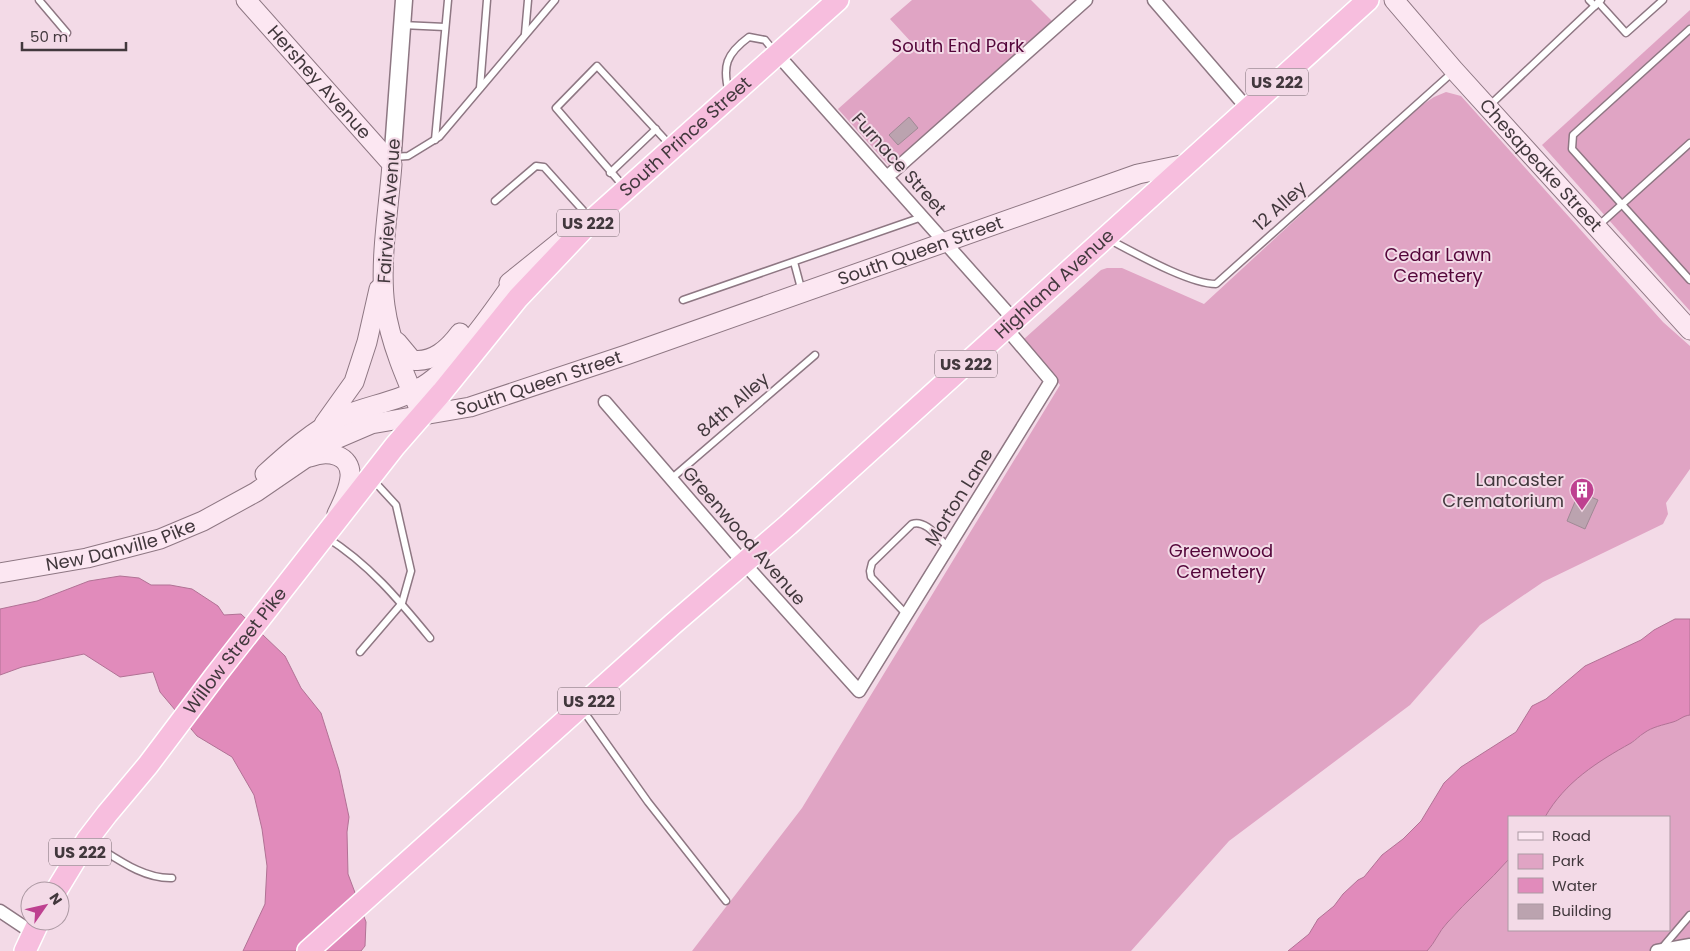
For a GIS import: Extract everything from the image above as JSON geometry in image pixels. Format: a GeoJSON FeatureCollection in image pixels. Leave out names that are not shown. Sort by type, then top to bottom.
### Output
{"type":"FeatureCollection","features":[{"type":"Feature","properties":{"kind":"highway","name":"South Prince Street"},"geometry":{"type":"LineString","coordinates":[[422,415],[518,298],[592,220],[838,0]]}},
{"type":"Feature","properties":{"kind":"highway","name":"US 222"},"geometry":{"type":"LineString","coordinates":[[1186,164],[1368,0]]}},
{"type":"Feature","properties":{"kind":"highway","name":"Highland Avenue"},"geometry":{"type":"LineString","coordinates":[[743,562],[788,525],[1186,164]]}},
{"type":"Feature","properties":{"kind":"highway","name":"Willow Street Pike"},"geometry":{"type":"LineString","coordinates":[[62,881],[87,840],[422,415]]}},
{"type":"Feature","properties":{"kind":"highway","name":"US 222"},"geometry":{"type":"LineString","coordinates":[[308,951],[743,562]]}},
{"type":"Feature","properties":{"kind":"main road","name":"Hershey Avenue"},"geometry":{"type":"LineString","coordinates":[[246,0],[392,160]]}},
{"type":"Feature","properties":{"kind":"main road","name":"Chesapeake Street"},"geometry":{"type":"LineString","coordinates":[[1394,0],[1454,70],[1690,330]]}},
{"type":"Feature","properties":{"kind":"main road","name":"Fairview Avenue"},"geometry":{"type":"LineString","coordinates":[[392,160],[384,269],[385,306],[393,337],[422,415]]}},
{"type":"Feature","properties":{"kind":"main road","name":"South Queen Street"},"geometry":{"type":"LineString","coordinates":[[422,415],[470,407],[626,355],[1138,174],[1186,164]]}},
{"type":"Feature","properties":{"kind":"main road"},"geometry":{"type":"LineString","coordinates":[[393,337],[412,360],[422,361],[432,358],[449,346],[492,295],[517,277],[560,240],[592,220]]}},
{"type":"Feature","properties":{"kind":"main road"},"geometry":{"type":"LineString","coordinates":[[318,431],[354,382],[367,342],[384,269]]}},
{"type":"Feature","properties":{"kind":"main road","name":"New Danville Pike"},"geometry":{"type":"LineString","coordinates":[[234,503],[295,447],[318,431],[342,417],[412,392],[446,369],[517,277]]}},
{"type":"Feature","properties":{"kind":"main road","name":"New Danville Pike"},"geometry":{"type":"LineString","coordinates":[[0,572],[87,558],[136,546],[203,521],[256,492],[329,442],[371,424],[422,415]]}},
{"type":"Feature","properties":{"kind":"main road"},"geometry":{"type":"LineString","coordinates":[[305,459],[327,452],[344,459],[350,467],[350,478],[340,507],[325,537]]}},
{"type":"Feature","properties":{"kind":"street","name":"Fairview Avenue"},"geometry":{"type":"LineString","coordinates":[[392,160],[404,0]]}},
{"type":"Feature","properties":{"kind":"street"},"geometry":{"type":"LineString","coordinates":[[886,177],[1086,0]]}},
{"type":"Feature","properties":{"kind":"street"},"geometry":{"type":"LineString","coordinates":[[1154,0],[1247,108]]}},
{"type":"Feature","properties":{"kind":"street","name":"Furnace Street"},"geometry":{"type":"LineString","coordinates":[[777,54],[945,242],[1010,324]]}},
{"type":"Feature","properties":{"kind":"street","name":"Morton Lane"},"geometry":{"type":"LineString","coordinates":[[859,691],[1051,380],[1010,324]]}},
{"type":"Feature","properties":{"kind":"street","name":"Greenwood Avenue"},"geometry":{"type":"LineString","coordinates":[[605,402],[743,562],[859,691]]}},
{"type":"Feature","properties":{"kind":"street"},"geometry":{"type":"LineString","coordinates":[[0,911],[33,935]]}},
{"type":"Feature","properties":{"kind":"street"},"geometry":{"type":"LineString","coordinates":[[1658,951],[1690,945]]}},
{"type":"Feature","properties":{"kind":"lane"},"geometry":{"type":"LineString","coordinates":[[39,0],[67,34]]}},
{"type":"Feature","properties":{"kind":"lane"},"geometry":{"type":"LineString","coordinates":[[435,140],[448,0]]}},
{"type":"Feature","properties":{"kind":"lane"},"geometry":{"type":"LineString","coordinates":[[480,89],[487,0]]}},
{"type":"Feature","properties":{"kind":"lane"},"geometry":{"type":"LineString","coordinates":[[525,35],[528,0]]}},
{"type":"Feature","properties":{"kind":"lane"},"geometry":{"type":"LineString","coordinates":[[392,160],[408,156],[435,140],[555,0]]}},
{"type":"Feature","properties":{"kind":"lane"},"geometry":{"type":"LineString","coordinates":[[1589,0],[1598,3],[1626,33],[1662,0]]}},
{"type":"Feature","properties":{"kind":"lane"},"geometry":{"type":"LineString","coordinates":[[1488,107],[1598,3]]}},
{"type":"Feature","properties":{"kind":"lane"},"geometry":{"type":"LineString","coordinates":[[402,25],[446,27]]}},
{"type":"Feature","properties":{"kind":"lane"},"geometry":{"type":"LineString","coordinates":[[1690,29],[1573,135],[1572,149],[1690,280]]}},
{"type":"Feature","properties":{"kind":"lane"},"geometry":{"type":"LineString","coordinates":[[730,97],[725,65],[736,47],[749,36],[764,40],[777,54]]}},
{"type":"Feature","properties":{"kind":"lane"},"geometry":{"type":"LineString","coordinates":[[626,189],[556,108],[597,66],[672,147]]}},
{"type":"Feature","properties":{"kind":"lane","name":"12 Alley"},"geometry":{"type":"LineString","coordinates":[[1106,237],[1146,259],[1205,284],[1216,284],[1454,70]]}},
{"type":"Feature","properties":{"kind":"lane"},"geometry":{"type":"LineString","coordinates":[[610,172],[656,129]]}},
{"type":"Feature","properties":{"kind":"lane"},"geometry":{"type":"LineString","coordinates":[[1596,228],[1690,143]]}},
{"type":"Feature","properties":{"kind":"lane"},"geometry":{"type":"LineString","coordinates":[[495,201],[536,166],[544,167],[592,220]]}},
{"type":"Feature","properties":{"kind":"lane"},"geometry":{"type":"LineString","coordinates":[[683,300],[922,217]]}},
{"type":"Feature","properties":{"kind":"lane"},"geometry":{"type":"LineString","coordinates":[[794,262],[802,293]]}},
{"type":"Feature","properties":{"kind":"lane","name":"84th Alley"},"geometry":{"type":"LineString","coordinates":[[671,479],[815,355]]}},
{"type":"Feature","properties":{"kind":"lane"},"geometry":{"type":"LineString","coordinates":[[360,652],[402,603],[410,571],[396,505],[371,478]]}},
{"type":"Feature","properties":{"kind":"lane"},"geometry":{"type":"LineString","coordinates":[[906,614],[872,577],[870,571],[872,563],[916,522],[923,523],[949,548]]}},
{"type":"Feature","properties":{"kind":"lane"},"geometry":{"type":"LineString","coordinates":[[325,537],[354,555],[402,603],[430,638]]}},
{"type":"Feature","properties":{"kind":"lane"},"geometry":{"type":"LineString","coordinates":[[581,708],[648,802],[726,901]]}},
{"type":"Feature","properties":{"kind":"lane"},"geometry":{"type":"LineString","coordinates":[[87,840],[134,868],[158,878],[172,878]]}},
{"type":"Feature","properties":{"kind":"lane"},"geometry":{"type":"LineString","coordinates":[[1658,951],[1690,915]]}},
{"type":"Feature","properties":{"kind":"green space","name":"South End Park"},"geometry":{"type":"Polygon","coordinates":[[[912,0],[1031,0],[1054,23],[891,168],[838,109],[912,43],[890,19],[912,0]]]}},
{"type":"Feature","properties":{"kind":"green space"},"geometry":{"type":"Polygon","coordinates":[[[1690,10],[1690,311],[1542,145],[1690,10]]]}},
{"type":"Feature","properties":{"kind":"green space","name":"Greenwood Cemetery"},"geometry":{"type":"Polygon","coordinates":[[[1446,92],[1461,96],[1663,322],[1690,346],[1690,469],[1666,503],[1668,514],[1663,524],[1543,582],[1480,625],[1410,705],[1229,841],[1131,951],[692,951],[802,808],[1060,385],[1024,339],[1101,270],[1107,268],[1122,268],[1204,304],[1413,111],[1434,97],[1446,92]]]}},
{"type":"Feature","properties":{"kind":"green space"},"geometry":{"type":"Polygon","coordinates":[[[1683,715],[1690,715],[1690,951],[1427,951],[1444,926],[1508,860],[1508,931],[1670,931],[1670,816],[1546,816],[1566,788],[1593,764],[1633,742],[1645,732],[1683,715]]]}},
{"type":"Feature","properties":{"kind":"water"},"geometry":{"type":"Polygon","coordinates":[[[120,576],[139,578],[151,585],[170,585],[192,589],[218,606],[224,615],[241,614],[285,656],[301,688],[321,713],[339,770],[349,817],[347,832],[348,874],[366,922],[365,946],[361,951],[243,951],[265,904],[267,866],[262,829],[254,795],[232,757],[197,736],[160,692],[153,672],[120,677],[84,654],[22,667],[0,675],[0,609],[37,601],[89,581],[120,576]]]}},
{"type":"Feature","properties":{"kind":"water"},"geometry":{"type":"Polygon","coordinates":[[[1675,619],[1690,619],[1690,715],[1647,731],[1594,766],[1562,793],[1546,816],[1508,816],[1508,860],[1444,926],[1427,951],[1288,951],[1309,934],[1318,919],[1334,906],[1343,894],[1358,880],[1364,877],[1382,855],[1403,839],[1421,821],[1444,783],[1461,767],[1516,732],[1532,706],[1546,699],[1585,666],[1641,640],[1654,630],[1675,619]]]}},
{"type":"Feature","properties":{"kind":"building"},"geometry":{"type":"Polygon","coordinates":[[[909,117],[918,128],[898,145],[889,135],[909,117]]]}},
{"type":"Feature","properties":{"kind":"building","name":"Lancaster Crematorium"},"geometry":{"type":"Polygon","coordinates":[[[1579,492],[1598,500],[1585,529],[1567,521],[1579,492]]]}},
{"type":"Feature","properties":{"kind":"place","name":"Lancaster Crematorium"},"geometry":{"type":"Point","coordinates":[1582,511]}},
{"type":"Feature","properties":{"kind":"park label","name":"Cedar Lawn Cemetery"},"geometry":{"type":"Point","coordinates":[1438,265]}}]}
